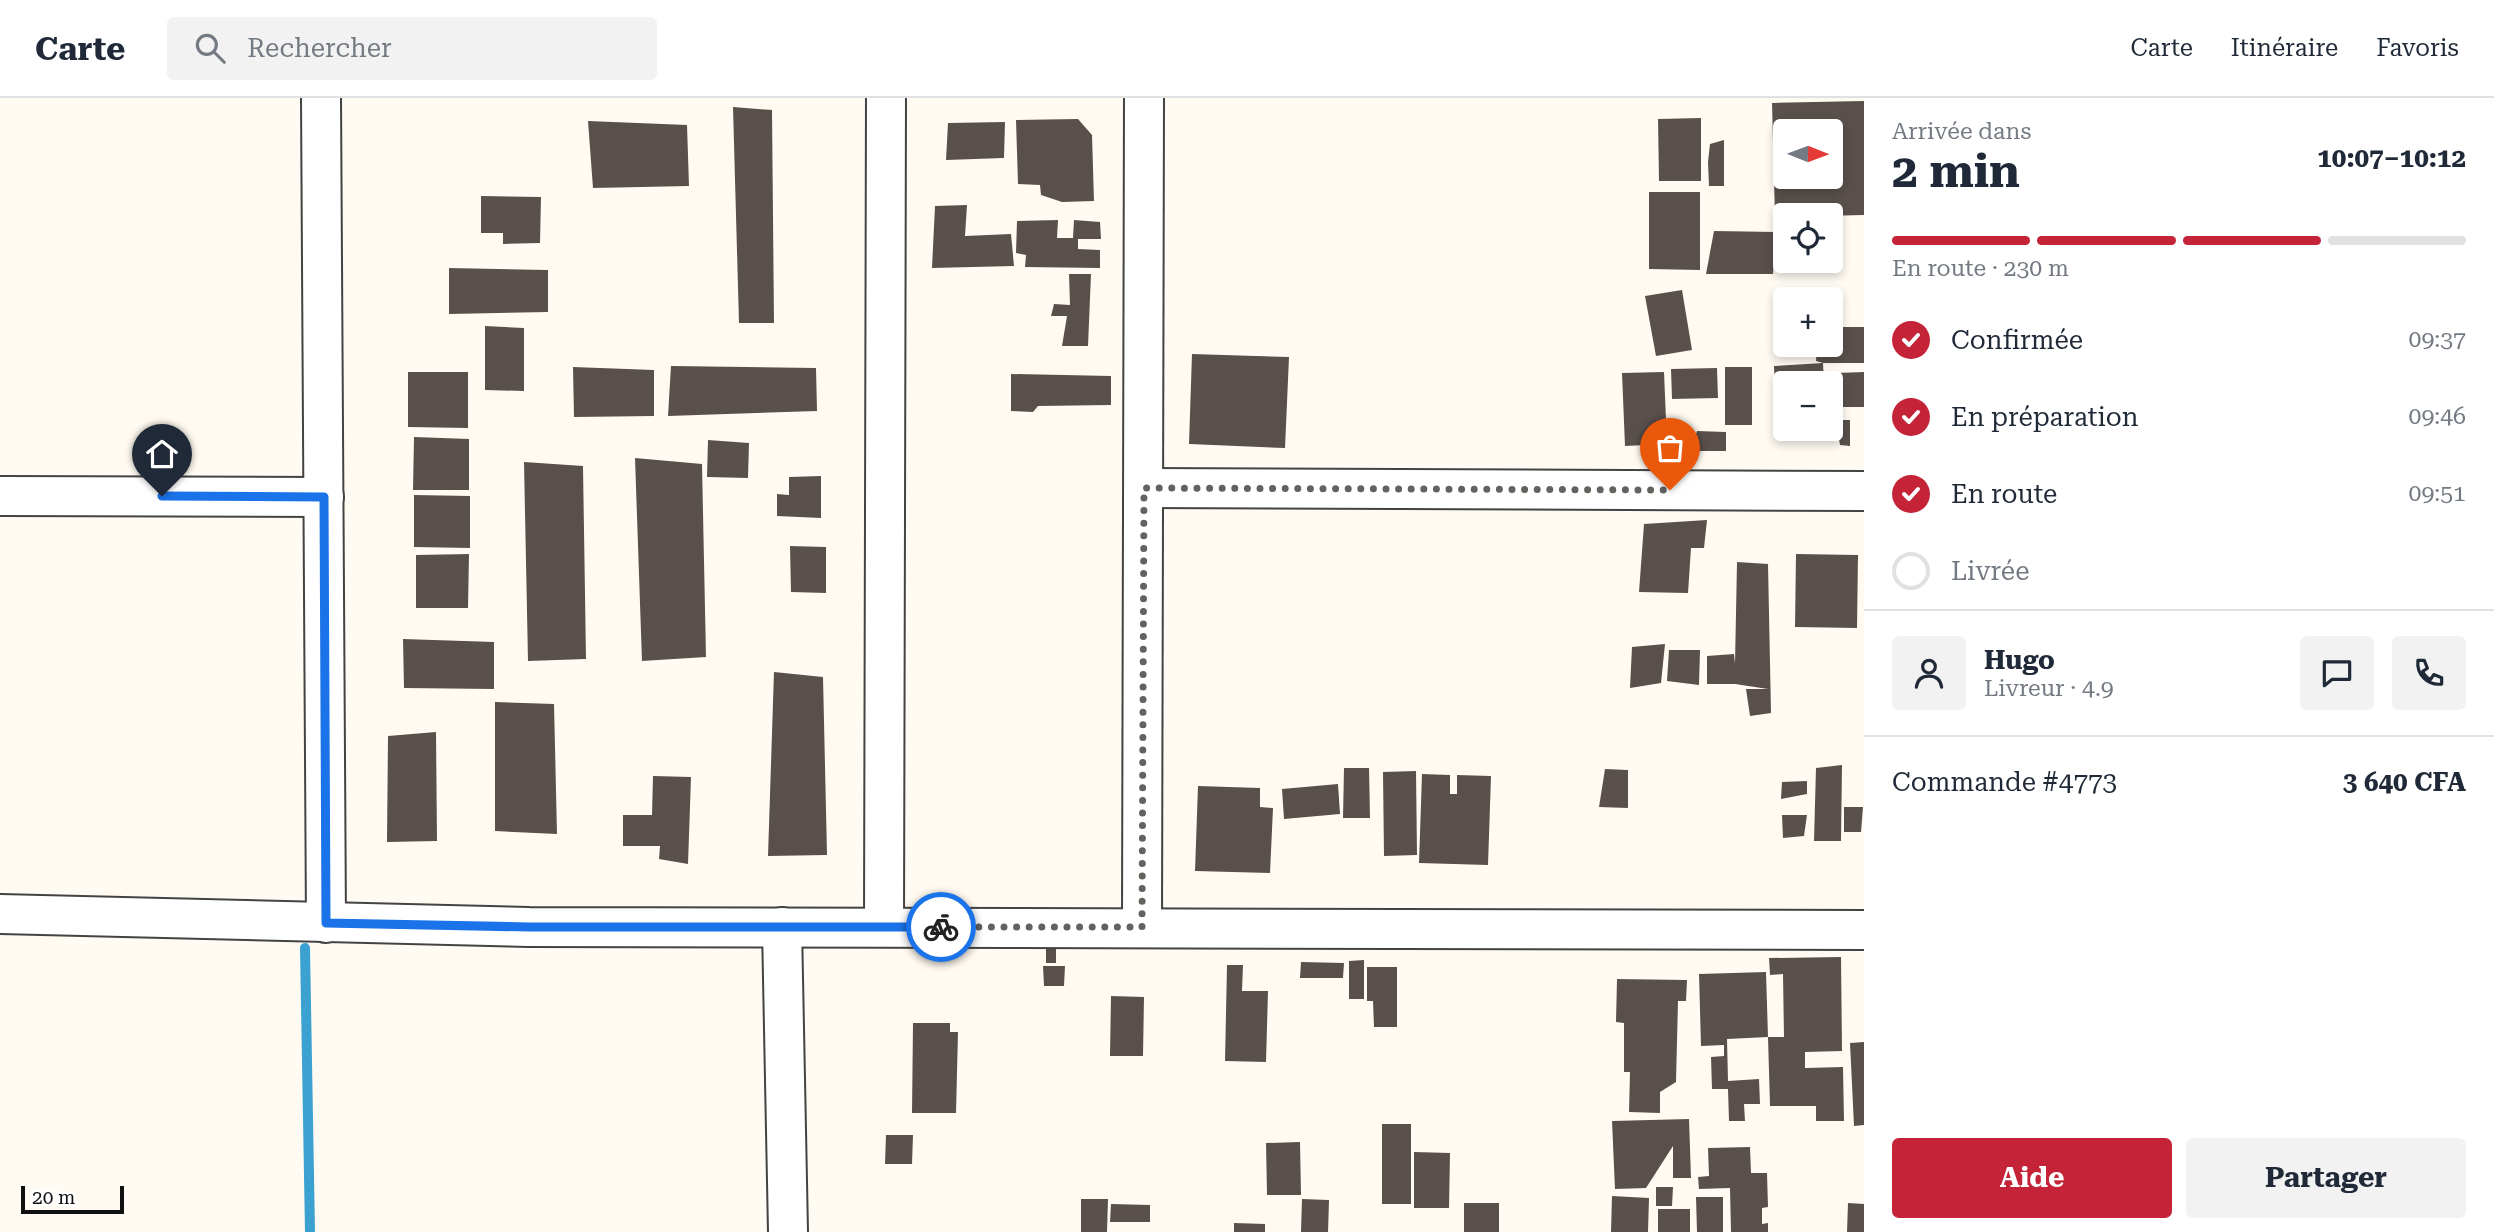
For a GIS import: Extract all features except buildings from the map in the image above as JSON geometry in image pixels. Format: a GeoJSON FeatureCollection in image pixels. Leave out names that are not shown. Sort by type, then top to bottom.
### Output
{"type":"FeatureCollection","features":[{"type":"Feature","properties":{"kind":"street"},"geometry":{"type":"LineString","coordinates":[[321,98],[326,923]]}},
{"type":"Feature","properties":{"kind":"street"},"geometry":{"type":"LineString","coordinates":[[884,927],[886,98]]}},
{"type":"Feature","properties":{"kind":"street"},"geometry":{"type":"LineString","coordinates":[[1142,927],[1144,98]]}},
{"type":"Feature","properties":{"kind":"street"},"geometry":{"type":"LineString","coordinates":[[1144,488],[1864,491]]}},
{"type":"Feature","properties":{"kind":"street"},"geometry":{"type":"LineString","coordinates":[[0,496],[324,497]]}},
{"type":"Feature","properties":{"kind":"street"},"geometry":{"type":"LineString","coordinates":[[0,914],[529,927],[1864,930]]}},
{"type":"Feature","properties":{"kind":"street"},"geometry":{"type":"LineString","coordinates":[[782,927],[788,1232]]}},
{"type":"Feature","properties":{"kind":"waterway"},"geometry":{"type":"LineString","coordinates":[[305,948],[310,1232]]}},
{"type":"Feature","properties":{"kind":"way so far"},"geometry":{"type":"LineString","coordinates":[[941,927],[1142,927],[1144,488],[1670,490]]}},
{"type":"Feature","properties":{"kind":"route"},"geometry":{"type":"LineString","coordinates":[[162,496],[324,497],[326,923],[529,927],[941,927]]}}]}
